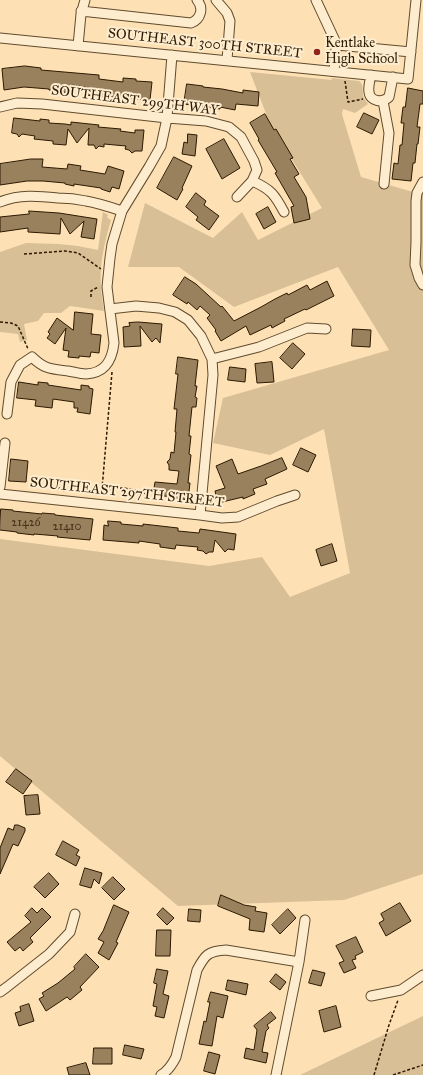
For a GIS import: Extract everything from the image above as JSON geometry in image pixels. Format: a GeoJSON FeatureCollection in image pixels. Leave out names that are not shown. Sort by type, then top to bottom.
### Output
{"type":"FeatureCollection","features":[{"type":"Feature","properties":{"kind":"street"},"geometry":{"type":"LineString","coordinates":[[78,46],[81,11],[85,0]]}},
{"type":"Feature","properties":{"kind":"street"},"geometry":{"type":"LineString","coordinates":[[81,11],[191,23],[197,20],[200,16],[201,10],[197,0]]}},
{"type":"Feature","properties":{"kind":"street"},"geometry":{"type":"LineString","coordinates":[[216,0],[227,13],[230,21],[227,60]]}},
{"type":"Feature","properties":{"kind":"street"},"geometry":{"type":"LineString","coordinates":[[316,0],[338,45],[336,48],[334,71]]}},
{"type":"Feature","properties":{"kind":"street"},"geometry":{"type":"LineString","coordinates":[[338,45],[411,52],[416,0]]}},
{"type":"Feature","properties":{"kind":"street","name":"SOUTHEAST 300TH STREET"},"geometry":{"type":"LineString","coordinates":[[0,38],[408,79],[411,52]]}},
{"type":"Feature","properties":{"kind":"street"},"geometry":{"type":"LineString","coordinates":[[7,414],[11,382],[20,365],[32,357],[39,364],[51,369],[85,374],[98,371],[104,368],[108,363],[113,352],[114,343],[108,284],[112,244],[122,211],[161,146],[167,118],[172,55]]}},
{"type":"Feature","properties":{"kind":"street"},"geometry":{"type":"LineString","coordinates":[[371,75],[370,96],[375,100],[383,101],[389,97],[393,77]]}},
{"type":"Feature","properties":{"kind":"street"},"geometry":{"type":"LineString","coordinates":[[383,101],[389,133],[384,184]]}},
{"type":"Feature","properties":{"kind":"street","name":"SOUTHEAST 299TH WAY"},"geometry":{"type":"LineString","coordinates":[[0,107],[16,103],[42,104],[206,121],[229,127],[241,137],[254,161],[257,170],[252,181]]}},
{"type":"Feature","properties":{"kind":"street"},"geometry":{"type":"LineString","coordinates":[[237,197],[252,181],[262,185],[271,192],[284,212]]}},
{"type":"Feature","properties":{"kind":"street"},"geometry":{"type":"LineString","coordinates":[[423,182],[417,193],[416,201],[416,265],[419,278],[423,285]]}},
{"type":"Feature","properties":{"kind":"street"},"geometry":{"type":"LineString","coordinates":[[0,202],[21,196],[36,196],[86,200],[122,211]]}},
{"type":"Feature","properties":{"kind":"street"},"geometry":{"type":"LineString","coordinates":[[110,309],[136,306],[159,308],[175,312],[188,320],[201,336],[212,359],[212,375],[200,515]]}},
{"type":"Feature","properties":{"kind":"street"},"geometry":{"type":"LineString","coordinates":[[212,359],[259,347],[307,328],[326,329]]}},
{"type":"Feature","properties":{"kind":"street"},"geometry":{"type":"LineString","coordinates":[[0,487],[5,443]]}},
{"type":"Feature","properties":{"kind":"street","name":"SOUTHEAST 297TH STREET"},"geometry":{"type":"LineString","coordinates":[[0,494],[222,518],[238,517],[295,495]]}},
{"type":"Feature","properties":{"kind":"street"},"geometry":{"type":"LineString","coordinates":[[0,992],[49,954],[70,932],[75,914]]}},
{"type":"Feature","properties":{"kind":"street"},"geometry":{"type":"LineString","coordinates":[[276,1075],[299,962],[305,920]]}},
{"type":"Feature","properties":{"kind":"street"},"geometry":{"type":"LineString","coordinates":[[161,1075],[171,1066],[176,1057],[197,970],[203,958],[215,952],[226,950],[299,962]]}},
{"type":"Feature","properties":{"kind":"street"},"geometry":{"type":"LineString","coordinates":[[371,996],[401,990],[423,975]]}},
{"type":"Feature","properties":{"kind":"path"},"geometry":{"type":"LineString","coordinates":[[344,72],[348,102],[370,96]]}},
{"type":"Feature","properties":{"kind":"path"},"geometry":{"type":"LineString","coordinates":[[24,254],[65,251],[78,253],[98,268],[108,272]]}},
{"type":"Feature","properties":{"kind":"path"},"geometry":{"type":"LineString","coordinates":[[91,297],[91,293],[94,289],[108,284]]}},
{"type":"Feature","properties":{"kind":"path"},"geometry":{"type":"LineString","coordinates":[[0,322],[11,323],[18,326],[32,357]]}},
{"type":"Feature","properties":{"kind":"path"},"geometry":{"type":"LineString","coordinates":[[108,363],[112,368],[102,489],[124,488],[145,492],[143,509]]}},
{"type":"Feature","properties":{"kind":"path"},"geometry":{"type":"LineString","coordinates":[[374,1075],[401,990]]}},
{"type":"Feature","properties":{"kind":"path"},"geometry":{"type":"LineString","coordinates":[[394,1075],[423,1065]]}},
{"type":"Feature","properties":{"kind":"shaded area"},"geometry":{"type":"Polygon","coordinates":[[[250,72],[332,80],[331,78],[361,82],[364,97],[368,104],[355,113],[343,109],[342,114],[361,177],[420,194],[423,181],[423,874],[344,900],[178,906],[0,756],[0,539],[209,566],[262,557],[290,597],[350,573],[324,429],[270,455],[213,443],[223,398],[389,350],[338,267],[234,307],[179,267],[128,267],[145,203],[213,238],[242,212],[258,240],[322,208],[270,124],[250,72]]]}},
{"type":"Feature","properties":{"kind":"shaded area"},"geometry":{"type":"Polygon","coordinates":[[[103,212],[108,215],[107,217],[111,220],[101,269],[101,289],[104,311],[70,306],[61,313],[44,313],[38,321],[24,324],[27,340],[20,342],[18,334],[0,332],[0,252],[26,243],[59,244],[98,250],[103,212]]]}},
{"type":"Feature","properties":{"kind":"shaded area"},"geometry":{"type":"Polygon","coordinates":[[[423,1016],[423,1075],[300,1075],[423,1016]]]}},
{"type":"Feature","properties":{"kind":"building"},"geometry":{"type":"Polygon","coordinates":[[[25,66],[41,68],[41,70],[99,75],[99,79],[123,82],[123,78],[152,82],[150,100],[84,95],[85,87],[71,85],[70,93],[49,89],[24,87],[4,90],[2,69],[25,66]]]}},
{"type":"Feature","properties":{"kind":"building"},"geometry":{"type":"Polygon","coordinates":[[[187,84],[243,93],[243,90],[259,92],[258,106],[236,104],[235,110],[220,107],[220,109],[184,104],[187,84]]]}},
{"type":"Feature","properties":{"kind":"building"},"geometry":{"type":"Polygon","coordinates":[[[408,88],[423,91],[423,104],[420,104],[417,127],[420,127],[418,144],[415,163],[413,163],[411,181],[392,179],[394,163],[398,164],[400,145],[402,145],[404,123],[401,123],[408,88]]]}},
{"type":"Feature","properties":{"kind":"building"},"geometry":{"type":"Polygon","coordinates":[[[364,113],[379,120],[372,134],[357,127],[364,113]]]}},
{"type":"Feature","properties":{"kind":"building"},"geometry":{"type":"Polygon","coordinates":[[[265,114],[274,130],[276,129],[293,158],[290,159],[299,174],[294,177],[306,197],[310,219],[294,223],[291,207],[294,206],[275,173],[277,172],[250,123],[265,114]]]}},
{"type":"Feature","properties":{"kind":"building"},"geometry":{"type":"Polygon","coordinates":[[[14,118],[40,121],[40,119],[49,120],[49,123],[71,125],[71,122],[99,125],[98,127],[121,129],[120,131],[135,133],[135,130],[144,130],[142,151],[135,151],[132,153],[125,149],[126,146],[104,144],[104,147],[99,146],[96,149],[94,145],[88,145],[89,128],[77,143],[68,129],[66,145],[53,144],[53,141],[34,139],[35,136],[22,134],[19,137],[17,134],[12,133],[14,118]]]}},
{"type":"Feature","properties":{"kind":"building"},"geometry":{"type":"Polygon","coordinates":[[[188,134],[197,135],[195,156],[182,154],[184,142],[187,143],[188,134]]]}},
{"type":"Feature","properties":{"kind":"building"},"geometry":{"type":"Polygon","coordinates":[[[224,139],[240,168],[222,179],[206,149],[224,139]]]}},
{"type":"Feature","properties":{"kind":"building"},"geometry":{"type":"Polygon","coordinates":[[[174,157],[192,166],[177,200],[157,188],[174,157]]]}},
{"type":"Feature","properties":{"kind":"building"},"geometry":{"type":"Polygon","coordinates":[[[31,159],[43,159],[42,167],[67,169],[68,164],[81,166],[80,170],[105,174],[108,166],[124,171],[119,189],[112,187],[110,192],[101,188],[74,184],[74,186],[65,183],[43,181],[27,181],[0,185],[0,164],[31,159]]]}},
{"type":"Feature","properties":{"kind":"building"},"geometry":{"type":"Polygon","coordinates":[[[196,193],[206,201],[204,205],[219,216],[209,230],[196,220],[198,217],[186,207],[196,193]]]}},
{"type":"Feature","properties":{"kind":"building"},"geometry":{"type":"Polygon","coordinates":[[[268,207],[276,222],[264,229],[256,214],[268,207]]]}},
{"type":"Feature","properties":{"kind":"building"},"geometry":{"type":"Polygon","coordinates":[[[29,211],[59,213],[97,219],[94,239],[81,237],[84,221],[70,234],[61,218],[60,234],[28,232],[28,228],[0,232],[0,217],[29,214],[29,211]]]}},
{"type":"Feature","properties":{"kind":"building"},"geometry":{"type":"Polygon","coordinates":[[[185,277],[196,284],[221,307],[222,306],[234,321],[287,293],[288,295],[307,285],[310,290],[327,281],[334,296],[284,319],[285,321],[272,328],[271,325],[250,335],[246,326],[221,341],[215,331],[216,330],[207,318],[210,315],[200,306],[197,310],[188,302],[187,304],[173,295],[185,277]]]}},
{"type":"Feature","properties":{"kind":"building"},"geometry":{"type":"Polygon","coordinates":[[[75,312],[93,314],[91,334],[101,335],[99,353],[91,352],[90,357],[68,357],[69,351],[63,350],[66,328],[55,344],[47,338],[50,334],[48,332],[57,318],[73,330],[75,312]]]}},
{"type":"Feature","properties":{"kind":"building"},"geometry":{"type":"Polygon","coordinates":[[[138,322],[162,324],[160,343],[156,338],[152,342],[140,326],[141,346],[124,347],[123,327],[130,326],[129,323],[138,322]]]}},
{"type":"Feature","properties":{"kind":"building"},"geometry":{"type":"Polygon","coordinates":[[[353,329],[371,330],[370,347],[352,346],[353,329]]]}},
{"type":"Feature","properties":{"kind":"building"},"geometry":{"type":"Polygon","coordinates":[[[293,343],[305,354],[292,369],[280,358],[293,343]]]}},
{"type":"Feature","properties":{"kind":"building"},"geometry":{"type":"Polygon","coordinates":[[[178,357],[198,360],[195,386],[197,386],[195,397],[197,398],[196,407],[192,407],[189,436],[191,436],[189,454],[191,455],[188,500],[153,494],[155,482],[177,484],[179,471],[169,470],[169,465],[167,462],[170,459],[171,452],[174,453],[177,409],[174,409],[178,374],[176,374],[178,357]]]}},
{"type":"Feature","properties":{"kind":"building"},"geometry":{"type":"Polygon","coordinates":[[[272,362],[274,382],[257,383],[255,364],[272,362]]]}},
{"type":"Feature","properties":{"kind":"building"},"geometry":{"type":"Polygon","coordinates":[[[230,367],[246,369],[245,382],[228,380],[230,367]]]}},
{"type":"Feature","properties":{"kind":"building"},"geometry":{"type":"Polygon","coordinates":[[[19,382],[38,385],[38,382],[48,383],[48,385],[81,390],[81,385],[89,386],[89,388],[93,389],[90,414],[77,412],[78,408],[74,408],[74,402],[53,399],[52,408],[35,406],[36,400],[17,398],[19,382]]]}},
{"type":"Feature","properties":{"kind":"building"},"geometry":{"type":"Polygon","coordinates":[[[301,448],[316,455],[308,472],[293,465],[301,448]]]}},
{"type":"Feature","properties":{"kind":"building"},"geometry":{"type":"Polygon","coordinates":[[[282,458],[287,469],[265,479],[267,484],[253,489],[255,494],[243,499],[243,497],[218,503],[215,491],[225,488],[216,466],[232,459],[238,474],[282,458]]]}},
{"type":"Feature","properties":{"kind":"building"},"geometry":{"type":"Polygon","coordinates":[[[11,459],[28,461],[26,482],[9,481],[11,459]]]}},
{"type":"Feature","properties":{"kind":"building"},"geometry":{"type":"Polygon","coordinates":[[[1,509],[93,519],[90,540],[34,535],[0,530],[1,509]]]}},
{"type":"Feature","properties":{"kind":"building"},"geometry":{"type":"Polygon","coordinates":[[[108,521],[121,522],[121,524],[143,526],[143,524],[178,528],[178,531],[199,533],[200,529],[236,534],[234,550],[228,549],[225,552],[215,540],[213,552],[206,554],[203,551],[197,550],[198,547],[176,545],[175,549],[160,547],[160,544],[139,541],[139,543],[103,540],[104,525],[108,526],[108,521]]]}},
{"type":"Feature","properties":{"kind":"building"},"geometry":{"type":"Polygon","coordinates":[[[332,544],[337,561],[321,566],[316,550],[332,544]]]}},
{"type":"Feature","properties":{"kind":"building"},"geometry":{"type":"Polygon","coordinates":[[[16,769],[32,781],[23,794],[6,782],[16,769]]]}},
{"type":"Feature","properties":{"kind":"building"},"geometry":{"type":"Polygon","coordinates":[[[38,795],[40,814],[26,815],[24,796],[38,795]]]}},
{"type":"Feature","properties":{"kind":"building"},"geometry":{"type":"Polygon","coordinates":[[[15,825],[25,828],[25,831],[18,846],[13,844],[0,874],[0,848],[8,828],[13,830],[15,825]]]}},
{"type":"Feature","properties":{"kind":"building"},"geometry":{"type":"Polygon","coordinates":[[[63,841],[79,850],[76,855],[80,857],[76,866],[56,855],[63,841]]]}},
{"type":"Feature","properties":{"kind":"building"},"geometry":{"type":"Polygon","coordinates":[[[85,868],[102,873],[99,884],[94,879],[91,888],[80,885],[85,868]]]}},
{"type":"Feature","properties":{"kind":"building"},"geometry":{"type":"Polygon","coordinates":[[[49,873],[59,884],[45,898],[34,887],[49,873]]]}},
{"type":"Feature","properties":{"kind":"building"},"geometry":{"type":"Polygon","coordinates":[[[113,877],[125,889],[114,900],[102,888],[113,877]]]}},
{"type":"Feature","properties":{"kind":"building"},"geometry":{"type":"Polygon","coordinates":[[[221,895],[244,905],[256,907],[255,911],[267,913],[264,932],[249,930],[250,919],[218,906],[221,895]]]}},
{"type":"Feature","properties":{"kind":"building"},"geometry":{"type":"Polygon","coordinates":[[[400,903],[411,921],[386,936],[379,923],[384,920],[381,914],[400,903]]]}},
{"type":"Feature","properties":{"kind":"building"},"geometry":{"type":"Polygon","coordinates":[[[114,905],[129,912],[116,942],[118,943],[109,960],[98,953],[104,942],[98,939],[114,905]]]}},
{"type":"Feature","properties":{"kind":"building"},"geometry":{"type":"Polygon","coordinates":[[[32,908],[37,913],[42,908],[51,917],[30,938],[33,942],[23,951],[20,947],[15,951],[7,942],[31,922],[25,916],[32,908]]]}},
{"type":"Feature","properties":{"kind":"building"},"geometry":{"type":"Polygon","coordinates":[[[163,908],[174,918],[167,925],[157,915],[163,908]]]}},
{"type":"Feature","properties":{"kind":"building"},"geometry":{"type":"Polygon","coordinates":[[[189,909],[201,910],[200,922],[188,921],[189,909]]]}},
{"type":"Feature","properties":{"kind":"building"},"geometry":{"type":"Polygon","coordinates":[[[288,909],[296,918],[280,934],[272,925],[288,909]]]}},
{"type":"Feature","properties":{"kind":"building"},"geometry":{"type":"Polygon","coordinates":[[[157,930],[171,930],[170,956],[156,956],[157,930]]]}},
{"type":"Feature","properties":{"kind":"building"},"geometry":{"type":"Polygon","coordinates":[[[356,937],[363,952],[355,956],[356,959],[352,960],[356,968],[344,973],[339,963],[344,961],[336,946],[356,937]]]}},
{"type":"Feature","properties":{"kind":"building"},"geometry":{"type":"Polygon","coordinates":[[[86,954],[99,967],[80,987],[82,990],[70,1000],[67,997],[46,1011],[39,999],[44,996],[42,993],[58,983],[75,969],[74,967],[86,954]]]}},
{"type":"Feature","properties":{"kind":"building"},"geometry":{"type":"Polygon","coordinates":[[[157,969],[168,971],[163,994],[169,996],[164,1018],[155,1016],[157,1007],[153,1006],[157,984],[154,983],[157,969]]]}},
{"type":"Feature","properties":{"kind":"building"},"geometry":{"type":"Polygon","coordinates":[[[313,970],[325,973],[321,986],[309,983],[313,970]]]}},
{"type":"Feature","properties":{"kind":"building"},"geometry":{"type":"Polygon","coordinates":[[[276,974],[286,982],[280,990],[270,982],[276,974]]]}},
{"type":"Feature","properties":{"kind":"building"},"geometry":{"type":"Polygon","coordinates":[[[228,980],[248,984],[246,995],[226,990],[228,980]]]}},
{"type":"Feature","properties":{"kind":"building"},"geometry":{"type":"Polygon","coordinates":[[[211,992],[228,996],[223,1018],[217,1016],[212,1046],[199,1044],[204,1021],[206,1022],[210,1002],[208,1002],[211,992]]]}},
{"type":"Feature","properties":{"kind":"building"},"geometry":{"type":"Polygon","coordinates":[[[29,1004],[34,1021],[19,1026],[15,1013],[21,1011],[20,1007],[29,1004]]]}},
{"type":"Feature","properties":{"kind":"building"},"geometry":{"type":"Polygon","coordinates":[[[336,1006],[341,1027],[324,1032],[319,1011],[336,1006]]]}},
{"type":"Feature","properties":{"kind":"building"},"geometry":{"type":"Polygon","coordinates":[[[271,1012],[276,1018],[267,1025],[269,1028],[266,1031],[262,1052],[268,1053],[266,1063],[244,1058],[246,1048],[254,1050],[257,1030],[254,1026],[271,1012]]]}},
{"type":"Feature","properties":{"kind":"building"},"geometry":{"type":"Polygon","coordinates":[[[125,1045],[144,1049],[141,1059],[123,1055],[125,1045]]]}},
{"type":"Feature","properties":{"kind":"building"},"geometry":{"type":"Polygon","coordinates":[[[94,1048],[112,1048],[112,1064],[93,1064],[94,1048]]]}},
{"type":"Feature","properties":{"kind":"building"},"geometry":{"type":"Polygon","coordinates":[[[209,1052],[220,1055],[215,1074],[204,1071],[209,1052]]]}},
{"type":"Feature","properties":{"kind":"building"},"geometry":{"type":"Polygon","coordinates":[[[86,1063],[90,1075],[69,1075],[67,1068],[86,1063]]]}},
{"type":"Feature","properties":{"kind":"place","name":"Kentlake High School"},"geometry":{"type":"Point","coordinates":[317,52]}}]}
